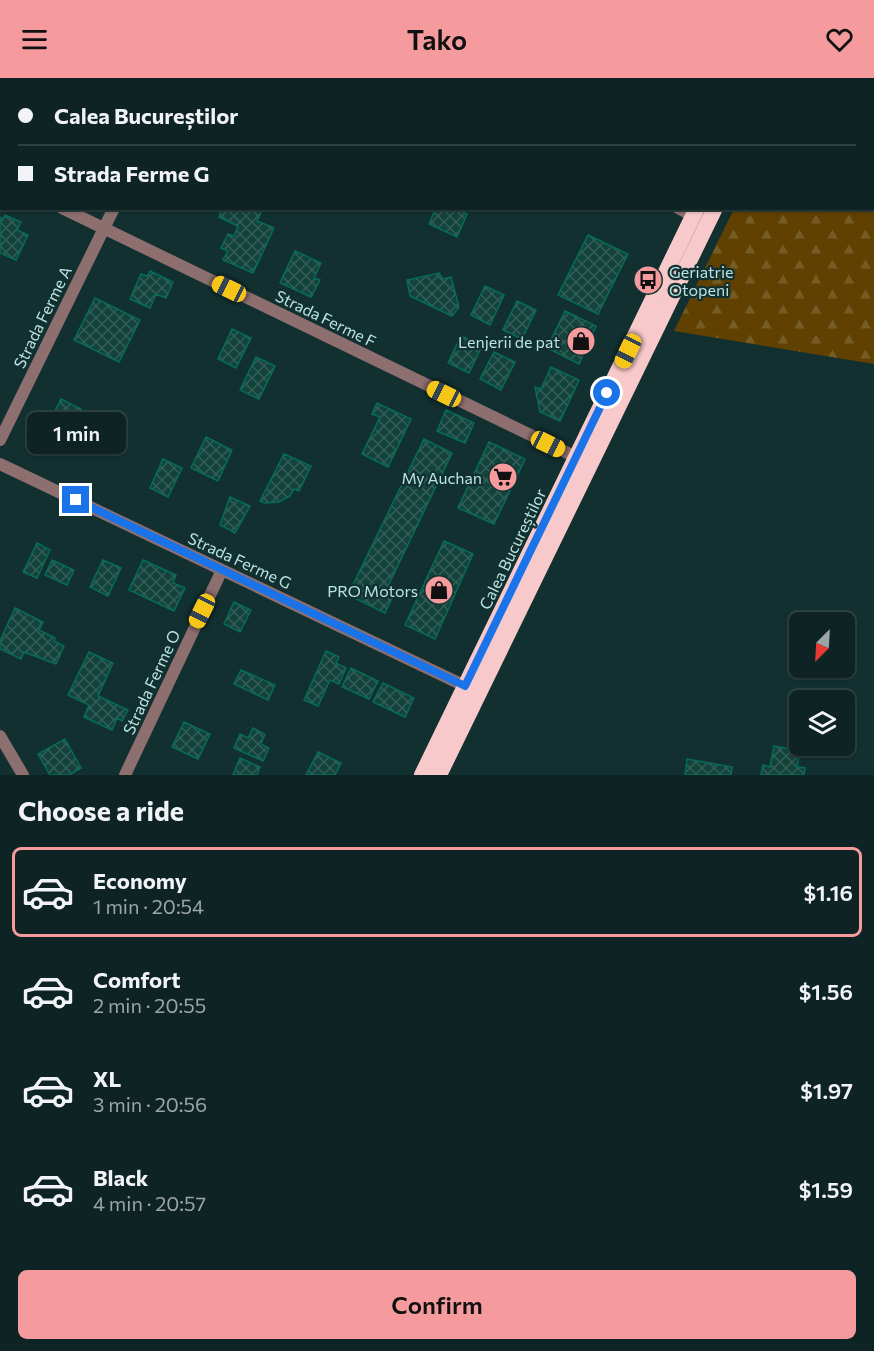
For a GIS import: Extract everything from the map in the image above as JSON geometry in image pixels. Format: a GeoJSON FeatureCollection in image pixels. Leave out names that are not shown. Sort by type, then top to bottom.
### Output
{"type":"FeatureCollection","features":[{"type":"Feature","properties":{"kind":"highway","name":"Calea Bucureștilor"},"geometry":{"type":"LineString","coordinates":[[439,775],[714,210]]}},
{"type":"Feature","properties":{"kind":"highway","name":"Calea Bucureștilor"},"geometry":{"type":"LineString","coordinates":[[422,775],[576,457],[689,211]]}},
{"type":"Feature","properties":{"kind":"street","name":"Strada Ferme F"},"geometry":{"type":"LineString","coordinates":[[66,210],[576,457]]}},
{"type":"Feature","properties":{"kind":"street","name":"Strada Ferme A"},"geometry":{"type":"LineString","coordinates":[[0,440],[113,210]]}},
{"type":"Feature","properties":{"kind":"street","name":"Strada Ferme G"},"geometry":{"type":"LineString","coordinates":[[0,464],[465,686]]}},
{"type":"Feature","properties":{"kind":"street","name":"Strada Ferme O"},"geometry":{"type":"LineString","coordinates":[[124,775],[222,570]]}},
{"type":"Feature","properties":{"kind":"street"},"geometry":{"type":"LineString","coordinates":[[0,736],[22,775]]}},
{"type":"Feature","properties":{"kind":"green space"},"geometry":{"type":"Polygon","coordinates":[[[734,210],[874,210],[874,364],[674,331],[734,210]]]}},
{"type":"Feature","properties":{"kind":"building"},"geometry":{"type":"Polygon","coordinates":[[[221,210],[262,210],[257,221],[274,228],[253,273],[223,260],[228,251],[221,248],[228,234],[234,236],[238,226],[219,217],[221,210]]]}},
{"type":"Feature","properties":{"kind":"building"},"geometry":{"type":"Polygon","coordinates":[[[435,210],[460,210],[467,214],[457,237],[429,224],[435,210]]]}},
{"type":"Feature","properties":{"kind":"building"},"geometry":{"type":"Polygon","coordinates":[[[5,215],[21,222],[17,230],[28,235],[16,260],[0,253],[0,217],[3,219],[5,215]]]}},
{"type":"Feature","properties":{"kind":"building"},"geometry":{"type":"Polygon","coordinates":[[[588,235],[628,254],[598,314],[558,295],[588,235]]]}},
{"type":"Feature","properties":{"kind":"building"},"geometry":{"type":"Polygon","coordinates":[[[295,251],[321,263],[314,278],[320,280],[311,297],[280,283],[295,251]]]}},
{"type":"Feature","properties":{"kind":"building"},"geometry":{"type":"Polygon","coordinates":[[[150,271],[173,282],[166,298],[156,294],[150,308],[130,299],[141,274],[147,276],[150,271]]]}},
{"type":"Feature","properties":{"kind":"building"},"geometry":{"type":"Polygon","coordinates":[[[439,273],[443,279],[451,277],[459,307],[452,316],[410,296],[407,280],[439,273]]]}},
{"type":"Feature","properties":{"kind":"building"},"geometry":{"type":"Polygon","coordinates":[[[485,286],[504,295],[490,325],[471,315],[485,286]]]}},
{"type":"Feature","properties":{"kind":"building"},"geometry":{"type":"Polygon","coordinates":[[[95,298],[140,320],[119,362],[74,340],[95,298]]]}},
{"type":"Feature","properties":{"kind":"building"},"geometry":{"type":"Polygon","coordinates":[[[517,301],[536,310],[522,339],[503,330],[517,301]]]}},
{"type":"Feature","properties":{"kind":"building"},"geometry":{"type":"Polygon","coordinates":[[[565,311],[596,326],[579,364],[547,348],[565,311]]]}},
{"type":"Feature","properties":{"kind":"building"},"geometry":{"type":"Polygon","coordinates":[[[232,329],[251,338],[236,368],[218,359],[232,329]]]}},
{"type":"Feature","properties":{"kind":"building"},"geometry":{"type":"Polygon","coordinates":[[[461,336],[482,346],[469,373],[448,363],[461,336]]]}},
{"type":"Feature","properties":{"kind":"building"},"geometry":{"type":"Polygon","coordinates":[[[494,352],[515,362],[501,390],[480,379],[494,352]]]}},
{"type":"Feature","properties":{"kind":"building"},"geometry":{"type":"Polygon","coordinates":[[[256,357],[275,366],[259,399],[240,390],[256,357]]]}},
{"type":"Feature","properties":{"kind":"building"},"geometry":{"type":"Polygon","coordinates":[[[551,367],[579,380],[560,421],[540,412],[535,387],[541,389],[551,367]]]}},
{"type":"Feature","properties":{"kind":"building"},"geometry":{"type":"Polygon","coordinates":[[[61,399],[81,409],[72,429],[51,419],[61,399]]]}},
{"type":"Feature","properties":{"kind":"building"},"geometry":{"type":"Polygon","coordinates":[[[377,403],[411,419],[388,467],[362,454],[380,417],[372,414],[377,403]]]}},
{"type":"Feature","properties":{"kind":"building"},"geometry":{"type":"Polygon","coordinates":[[[446,410],[474,423],[465,443],[437,431],[446,410]]]}},
{"type":"Feature","properties":{"kind":"building"},"geometry":{"type":"Polygon","coordinates":[[[206,437],[232,450],[218,481],[191,468],[206,437]]]}},
{"type":"Feature","properties":{"kind":"building"},"geometry":{"type":"Polygon","coordinates":[[[424,439],[452,453],[388,586],[396,590],[385,613],[348,595],[424,439]]]}},
{"type":"Feature","properties":{"kind":"building"},"geometry":{"type":"Polygon","coordinates":[[[489,442],[525,459],[494,524],[458,508],[489,442]]]}},
{"type":"Feature","properties":{"kind":"building"},"geometry":{"type":"Polygon","coordinates":[[[284,454],[311,466],[299,491],[294,489],[290,496],[279,502],[260,501],[284,454]]]}},
{"type":"Feature","properties":{"kind":"building"},"geometry":{"type":"Polygon","coordinates":[[[163,459],[182,468],[168,497],[150,488],[163,459]]]}},
{"type":"Feature","properties":{"kind":"building"},"geometry":{"type":"Polygon","coordinates":[[[230,497],[250,506],[235,533],[220,525],[230,497]]]}},
{"type":"Feature","properties":{"kind":"building","name":"PRO Motors"},"geometry":{"type":"Polygon","coordinates":[[[444,541],[473,554],[435,639],[405,625],[444,541]]]}},
{"type":"Feature","properties":{"kind":"building"},"geometry":{"type":"Polygon","coordinates":[[[37,543],[50,550],[37,578],[23,572],[37,543]]]}},
{"type":"Feature","properties":{"kind":"building"},"geometry":{"type":"Polygon","coordinates":[[[52,560],[74,570],[67,585],[45,575],[52,560]]]}},
{"type":"Feature","properties":{"kind":"building"},"geometry":{"type":"Polygon","coordinates":[[[103,560],[121,568],[108,596],[90,587],[103,560]]]}},
{"type":"Feature","properties":{"kind":"building"},"geometry":{"type":"Polygon","coordinates":[[[143,560],[176,575],[173,583],[185,588],[174,611],[129,590],[143,560]]]}},
{"type":"Feature","properties":{"kind":"building"},"geometry":{"type":"Polygon","coordinates":[[[234,602],[251,610],[240,632],[224,624],[234,602]]]}},
{"type":"Feature","properties":{"kind":"building"},"geometry":{"type":"Polygon","coordinates":[[[15,608],[43,622],[39,630],[55,638],[54,641],[64,646],[56,664],[24,652],[21,659],[0,649],[0,641],[15,608]]]}},
{"type":"Feature","properties":{"kind":"building"},"geometry":{"type":"Polygon","coordinates":[[[326,651],[339,657],[336,663],[346,668],[339,684],[330,680],[318,706],[304,700],[326,651]]]}},
{"type":"Feature","properties":{"kind":"building"},"geometry":{"type":"Polygon","coordinates":[[[89,652],[113,663],[98,696],[128,710],[122,721],[117,718],[112,730],[84,717],[89,705],[68,695],[89,652]]]}},
{"type":"Feature","properties":{"kind":"building"},"geometry":{"type":"Polygon","coordinates":[[[351,668],[378,681],[369,699],[342,687],[351,668]]]}},
{"type":"Feature","properties":{"kind":"building"},"geometry":{"type":"Polygon","coordinates":[[[241,670],[275,685],[268,700],[234,684],[241,670]]]}},
{"type":"Feature","properties":{"kind":"building"},"geometry":{"type":"Polygon","coordinates":[[[383,683],[414,698],[405,717],[373,702],[383,683]]]}},
{"type":"Feature","properties":{"kind":"building"},"geometry":{"type":"Polygon","coordinates":[[[184,722],[210,734],[198,759],[172,747],[184,722]]]}},
{"type":"Feature","properties":{"kind":"building"},"geometry":{"type":"Polygon","coordinates":[[[253,728],[265,734],[261,744],[269,748],[263,761],[234,748],[240,734],[248,738],[253,728]]]}},
{"type":"Feature","properties":{"kind":"building"},"geometry":{"type":"Polygon","coordinates":[[[65,739],[81,768],[69,775],[50,775],[38,754],[65,739]]]}},
{"type":"Feature","properties":{"kind":"building"},"geometry":{"type":"Polygon","coordinates":[[[774,746],[789,749],[789,756],[799,756],[797,767],[805,768],[804,775],[761,775],[763,765],[770,767],[774,746]]]}},
{"type":"Feature","properties":{"kind":"building"},"geometry":{"type":"Polygon","coordinates":[[[318,752],[341,763],[335,775],[306,775],[318,752]]]}},
{"type":"Feature","properties":{"kind":"building"},"geometry":{"type":"Polygon","coordinates":[[[240,758],[260,767],[257,775],[233,775],[240,758]]]}},
{"type":"Feature","properties":{"kind":"building"},"geometry":{"type":"Polygon","coordinates":[[[687,759],[732,767],[731,775],[685,775],[687,759]]]}},
{"type":"Feature","properties":{"kind":"place","name":"Geriatrie Otopeni"},"geometry":{"type":"Point","coordinates":[648,280]}},
{"type":"Feature","properties":{"kind":"place","name":"Lenjerii de pat"},"geometry":{"type":"Point","coordinates":[581,341]}},
{"type":"Feature","properties":{"kind":"place","name":"My Auchan"},"geometry":{"type":"Point","coordinates":[503,477]}},
{"type":"Feature","properties":{"kind":"place","name":"PRO Motors"},"geometry":{"type":"Point","coordinates":[439,590]}},
{"type":"Feature","properties":{"kind":"route"},"geometry":{"type":"LineString","coordinates":[[76,500],[465,686],[607,393]]}}]}
